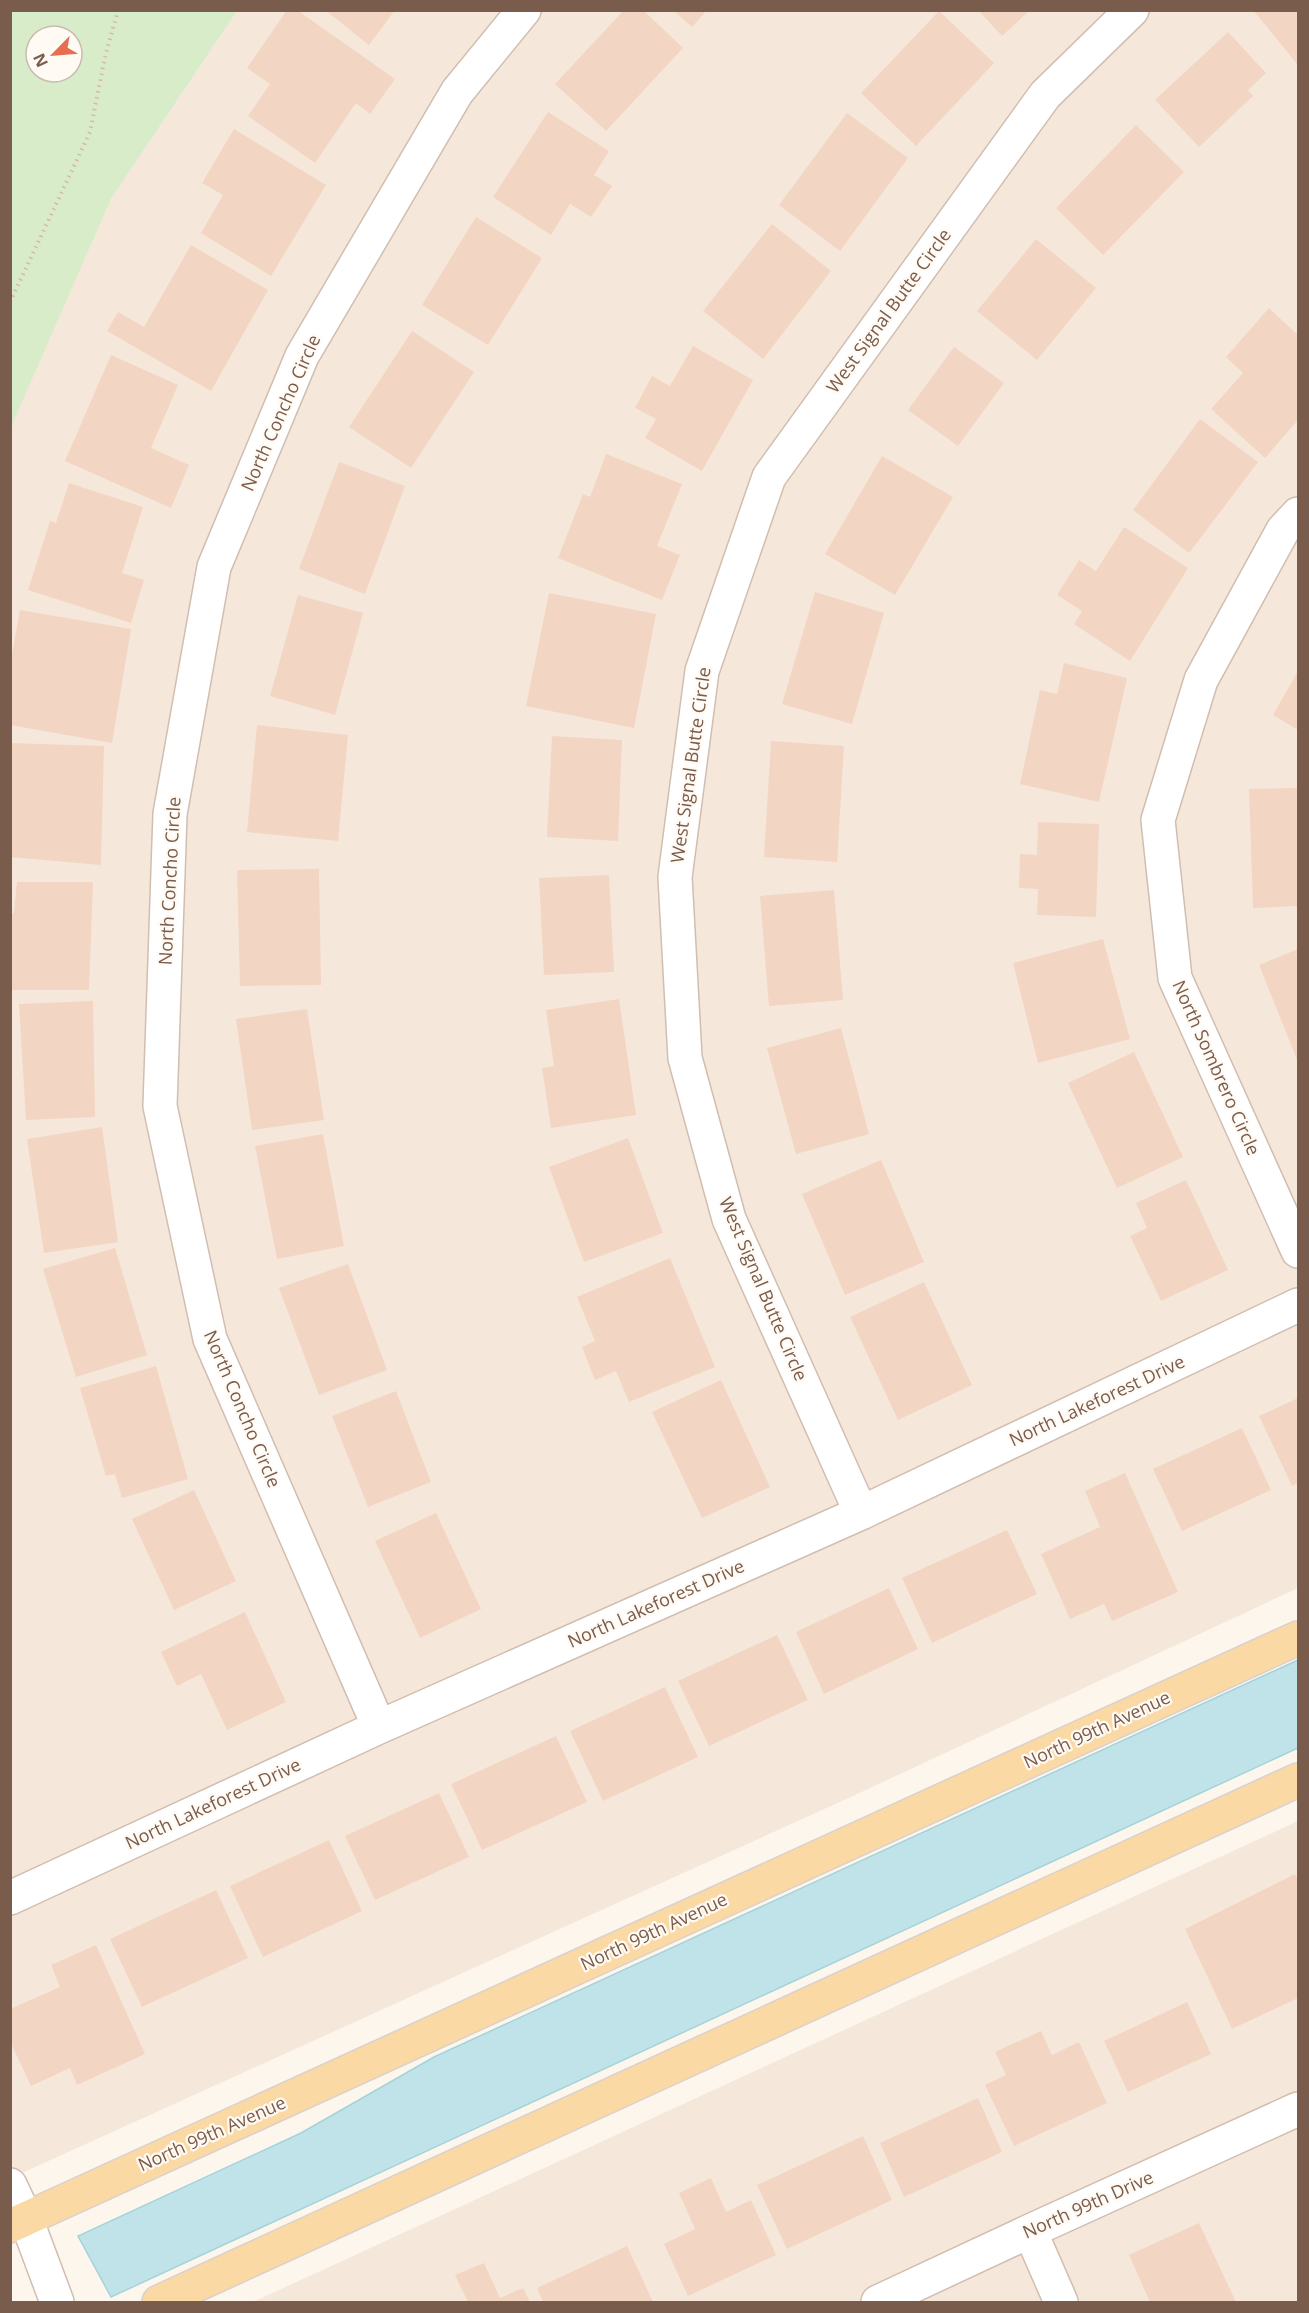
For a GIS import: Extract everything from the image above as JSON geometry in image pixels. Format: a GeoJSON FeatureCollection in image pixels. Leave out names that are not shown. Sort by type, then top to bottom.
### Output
{"type":"FeatureCollection","features":[{"type":"Feature","properties":{"kind":"main road","name":"North 99th Avenue"},"geometry":{"type":"LineString","coordinates":[[18,2223],[1299,1638]]}},
{"type":"Feature","properties":{"kind":"main road"},"geometry":{"type":"LineString","coordinates":[[159,2302],[1299,1780]]}},
{"type":"Feature","properties":{"kind":"street","name":"North Concho Circle"},"geometry":{"type":"LineString","coordinates":[[379,1727],[210,1339],[160,1106],[171,814],[214,567],[302,356],[457,92],[524,10]]}},
{"type":"Feature","properties":{"kind":"street","name":"West Signal Butte Circle"},"geometry":{"type":"LineString","coordinates":[[861,1513],[729,1219],[685,1058],[675,877],[702,670],[769,477],[1045,95],[1132,10]]}},
{"type":"Feature","properties":{"kind":"street","name":"North Sombrero Circle"},"geometry":{"type":"LineString","coordinates":[[1299,514],[1284,530],[1201,680],[1158,820],[1175,978],[1299,1251]]}},
{"type":"Feature","properties":{"kind":"street","name":"North Lakeforest Drive"},"geometry":{"type":"LineString","coordinates":[[10,1898],[379,1727],[861,1513],[1299,1305]]}},
{"type":"Feature","properties":{"kind":"street","name":"North 99th Drive"},"geometry":{"type":"LineString","coordinates":[[878,2302],[1299,2109]]}},
{"type":"Feature","properties":{"kind":"street"},"geometry":{"type":"LineString","coordinates":[[10,2185],[18,2223],[53,2292]]}},
{"type":"Feature","properties":{"kind":"street"},"geometry":{"type":"LineString","coordinates":[[1030,2231],[1061,2302]]}},
{"type":"Feature","properties":{"kind":"path"},"geometry":{"type":"LineString","coordinates":[[10,302],[90,132],[105,57],[118,10]]}},
{"type":"Feature","properties":{"kind":"shaded area"},"geometry":{"type":"Polygon","coordinates":[[[237,11],[1298,11],[1298,1588],[853,1796],[11,2178],[10,427],[111,199],[237,11]]]}},
{"type":"Feature","properties":{"kind":"shaded area"},"geometry":{"type":"Polygon","coordinates":[[[1298,1821],[1298,2302],[253,2302],[1298,1821]]]}},
{"type":"Feature","properties":{"kind":"green space"},"geometry":{"type":"Polygon","coordinates":[[[11,10],[237,11],[111,199],[11,427],[11,10]]]}},
{"type":"Feature","properties":{"kind":"water"},"geometry":{"type":"Polygon","coordinates":[[[1298,1660],[1298,1748],[111,2297],[78,2236],[301,2133],[434,2057],[1298,1660]]]}},
{"type":"Feature","properties":{"kind":"building"},"geometry":{"type":"Polygon","coordinates":[[[287,10],[297,10],[395,79],[370,114],[356,103],[315,163],[248,116],[270,84],[247,68],[287,10]]]}},
{"type":"Feature","properties":{"kind":"building"},"geometry":{"type":"Polygon","coordinates":[[[325,10],[395,10],[369,45],[325,10]]]}},
{"type":"Feature","properties":{"kind":"building"},"geometry":{"type":"Polygon","coordinates":[[[624,10],[643,10],[683,48],[606,131],[555,84],[624,10]]]}},
{"type":"Feature","properties":{"kind":"building"},"geometry":{"type":"Polygon","coordinates":[[[673,10],[707,10],[692,27],[673,10]]]}},
{"type":"Feature","properties":{"kind":"building"},"geometry":{"type":"Polygon","coordinates":[[[978,10],[1030,10],[1002,36],[978,10]]]}},
{"type":"Feature","properties":{"kind":"building"},"geometry":{"type":"Polygon","coordinates":[[[1253,10],[1298,10],[1298,65],[1253,10]]]}},
{"type":"Feature","properties":{"kind":"building"},"geometry":{"type":"Polygon","coordinates":[[[939,11],[994,63],[916,146],[861,93],[939,11]]]}},
{"type":"Feature","properties":{"kind":"building"},"geometry":{"type":"Polygon","coordinates":[[[1228,32],[1266,73],[1248,90],[1253,96],[1199,147],[1155,100],[1228,32]]]}},
{"type":"Feature","properties":{"kind":"building"},"geometry":{"type":"Polygon","coordinates":[[[548,112],[609,151],[594,175],[612,186],[591,217],[570,204],[551,235],[493,197],[548,112]]]}},
{"type":"Feature","properties":{"kind":"building"},"geometry":{"type":"Polygon","coordinates":[[[847,113],[908,158],[840,251],[779,205],[847,113]]]}},
{"type":"Feature","properties":{"kind":"building"},"geometry":{"type":"Polygon","coordinates":[[[1136,125],[1184,172],[1103,255],[1056,208],[1136,125]]]}},
{"type":"Feature","properties":{"kind":"building"},"geometry":{"type":"Polygon","coordinates":[[[234,129],[326,185],[271,276],[201,233],[223,195],[202,183],[234,129]]]}},
{"type":"Feature","properties":{"kind":"building"},"geometry":{"type":"Polygon","coordinates":[[[476,217],[542,258],[488,345],[422,305],[476,217]]]}},
{"type":"Feature","properties":{"kind":"building"},"geometry":{"type":"Polygon","coordinates":[[[772,224],[831,271],[763,359],[703,311],[772,224]]]}},
{"type":"Feature","properties":{"kind":"building"},"geometry":{"type":"Polygon","coordinates":[[[1036,239],[1096,288],[1037,360],[977,311],[1036,239]]]}},
{"type":"Feature","properties":{"kind":"building"},"geometry":{"type":"Polygon","coordinates":[[[191,245],[268,290],[211,391],[107,331],[118,312],[144,327],[191,245]]]}},
{"type":"Feature","properties":{"kind":"building"},"geometry":{"type":"Polygon","coordinates":[[[1269,308],[1298,335],[1298,420],[1265,458],[1211,409],[1243,373],[1226,357],[1269,308]]]}},
{"type":"Feature","properties":{"kind":"building"},"geometry":{"type":"Polygon","coordinates":[[[412,331],[474,372],[411,468],[349,427],[412,331]]]}},
{"type":"Feature","properties":{"kind":"building"},"geometry":{"type":"Polygon","coordinates":[[[693,346],[753,380],[702,471],[645,438],[656,419],[635,408],[652,376],[670,386],[693,346]]]}},
{"type":"Feature","properties":{"kind":"building"},"geometry":{"type":"Polygon","coordinates":[[[954,347],[1004,383],[958,446],[908,410],[954,347]]]}},
{"type":"Feature","properties":{"kind":"building"},"geometry":{"type":"Polygon","coordinates":[[[111,355],[178,385],[151,448],[189,465],[171,508],[65,461],[111,355]]]}},
{"type":"Feature","properties":{"kind":"building"},"geometry":{"type":"Polygon","coordinates":[[[1200,419],[1258,462],[1189,553],[1133,510],[1200,419]]]}},
{"type":"Feature","properties":{"kind":"building"},"geometry":{"type":"Polygon","coordinates":[[[606,454],[682,484],[657,546],[680,555],[662,600],[558,558],[583,494],[590,497],[606,454]]]}},
{"type":"Feature","properties":{"kind":"building"},"geometry":{"type":"Polygon","coordinates":[[[882,456],[953,497],[895,595],[825,554],[882,456]]]}},
{"type":"Feature","properties":{"kind":"building"},"geometry":{"type":"Polygon","coordinates":[[[339,462],[405,486],[365,594],[299,569],[339,462]]]}},
{"type":"Feature","properties":{"kind":"building"},"geometry":{"type":"Polygon","coordinates":[[[69,483],[143,507],[122,573],[144,580],[131,623],[28,590],[50,521],[56,523],[69,483]]]}},
{"type":"Feature","properties":{"kind":"building"},"geometry":{"type":"Polygon","coordinates":[[[1124,527],[1188,568],[1130,661],[1074,624],[1082,611],[1057,595],[1079,560],[1096,571],[1124,527]]]}},
{"type":"Feature","properties":{"kind":"building"},"geometry":{"type":"Polygon","coordinates":[[[815,592],[884,613],[852,724],[782,704],[815,592]]]}},
{"type":"Feature","properties":{"kind":"building"},"geometry":{"type":"Polygon","coordinates":[[[549,593],[656,614],[634,728],[526,706],[549,593]]]}},
{"type":"Feature","properties":{"kind":"building"},"geometry":{"type":"Polygon","coordinates":[[[298,595],[363,613],[335,715],[270,696],[298,595]]]}},
{"type":"Feature","properties":{"kind":"building"},"geometry":{"type":"Polygon","coordinates":[[[20,610],[131,629],[112,743],[10,725],[10,666],[20,610]]]}},
{"type":"Feature","properties":{"kind":"building"},"geometry":{"type":"Polygon","coordinates":[[[1064,663],[1127,678],[1099,802],[1020,784],[1040,690],[1057,694],[1064,663]]]}},
{"type":"Feature","properties":{"kind":"building"},"geometry":{"type":"Polygon","coordinates":[[[1298,671],[1298,730],[1273,715],[1298,671]]]}},
{"type":"Feature","properties":{"kind":"building"},"geometry":{"type":"Polygon","coordinates":[[[257,725],[348,735],[338,841],[247,832],[257,725]]]}},
{"type":"Feature","properties":{"kind":"building"},"geometry":{"type":"Polygon","coordinates":[[[552,736],[622,740],[618,841],[547,837],[552,736]]]}},
{"type":"Feature","properties":{"kind":"building"},"geometry":{"type":"Polygon","coordinates":[[[771,741],[844,746],[837,862],[764,857],[771,741]]]}},
{"type":"Feature","properties":{"kind":"building"},"geometry":{"type":"Polygon","coordinates":[[[10,743],[104,746],[101,865],[10,857],[10,743]]]}},
{"type":"Feature","properties":{"kind":"building"},"geometry":{"type":"Polygon","coordinates":[[[1298,788],[1298,906],[1253,908],[1249,789],[1298,788]]]}},
{"type":"Feature","properties":{"kind":"building"},"geometry":{"type":"Polygon","coordinates":[[[1038,822],[1099,824],[1096,917],[1037,915],[1038,889],[1019,888],[1020,854],[1037,855],[1038,822]]]}},
{"type":"Feature","properties":{"kind":"building"},"geometry":{"type":"Polygon","coordinates":[[[319,869],[321,985],[240,986],[237,870],[319,869]]]}},
{"type":"Feature","properties":{"kind":"building"},"geometry":{"type":"Polygon","coordinates":[[[609,875],[614,972],[544,975],[539,878],[609,875]]]}},
{"type":"Feature","properties":{"kind":"building"},"geometry":{"type":"Polygon","coordinates":[[[17,882],[93,882],[89,990],[11,990],[10,913],[14,913],[17,882]]]}},
{"type":"Feature","properties":{"kind":"building"},"geometry":{"type":"Polygon","coordinates":[[[834,890],[843,1000],[769,1006],[760,896],[834,890]]]}},
{"type":"Feature","properties":{"kind":"building"},"geometry":{"type":"Polygon","coordinates":[[[1103,939],[1130,1039],[1038,1063],[1013,963],[1103,939]]]}},
{"type":"Feature","properties":{"kind":"building"},"geometry":{"type":"Polygon","coordinates":[[[1298,949],[1298,1062],[1259,965],[1298,949]]]}},
{"type":"Feature","properties":{"kind":"building"},"geometry":{"type":"Polygon","coordinates":[[[619,999],[636,1115],[551,1128],[542,1068],[554,1066],[546,1010],[619,999]]]}},
{"type":"Feature","properties":{"kind":"building"},"geometry":{"type":"Polygon","coordinates":[[[93,1001],[95,1117],[26,1120],[19,1004],[93,1001]]]}},
{"type":"Feature","properties":{"kind":"building"},"geometry":{"type":"Polygon","coordinates":[[[307,1009],[324,1120],[252,1130],[236,1019],[307,1009]]]}},
{"type":"Feature","properties":{"kind":"building"},"geometry":{"type":"Polygon","coordinates":[[[841,1028],[869,1134],[796,1154],[767,1048],[841,1028]]]}},
{"type":"Feature","properties":{"kind":"building"},"geometry":{"type":"Polygon","coordinates":[[[1134,1052],[1183,1157],[1117,1188],[1068,1083],[1134,1052]]]}},
{"type":"Feature","properties":{"kind":"building"},"geometry":{"type":"Polygon","coordinates":[[[102,1127],[118,1242],[44,1253],[27,1139],[102,1127]]]}},
{"type":"Feature","properties":{"kind":"building"},"geometry":{"type":"Polygon","coordinates":[[[323,1134],[344,1246],[277,1259],[255,1146],[323,1134]]]}},
{"type":"Feature","properties":{"kind":"building"},"geometry":{"type":"Polygon","coordinates":[[[628,1138],[663,1233],[584,1262],[549,1167],[628,1138]]]}},
{"type":"Feature","properties":{"kind":"building"},"geometry":{"type":"Polygon","coordinates":[[[881,1160],[924,1262],[845,1295],[802,1194],[881,1160]]]}},
{"type":"Feature","properties":{"kind":"building"},"geometry":{"type":"Polygon","coordinates":[[[1186,1180],[1228,1270],[1161,1301],[1130,1236],[1147,1228],[1136,1203],[1186,1180]]]}},
{"type":"Feature","properties":{"kind":"building"},"geometry":{"type":"Polygon","coordinates":[[[115,1248],[147,1355],[76,1377],[43,1269],[115,1248]]]}},
{"type":"Feature","properties":{"kind":"building"},"geometry":{"type":"Polygon","coordinates":[[[670,1258],[715,1367],[629,1402],[616,1371],[595,1380],[582,1347],[595,1341],[577,1297],[670,1258]]]}},
{"type":"Feature","properties":{"kind":"building"},"geometry":{"type":"Polygon","coordinates":[[[348,1264],[387,1370],[319,1395],[279,1288],[348,1264]]]}},
{"type":"Feature","properties":{"kind":"building"},"geometry":{"type":"Polygon","coordinates":[[[924,1282],[972,1385],[898,1420],[850,1317],[924,1282]]]}},
{"type":"Feature","properties":{"kind":"building"},"geometry":{"type":"Polygon","coordinates":[[[156,1366],[188,1479],[122,1498],[115,1474],[106,1476],[80,1388],[156,1366]]]}},
{"type":"Feature","properties":{"kind":"building"},"geometry":{"type":"Polygon","coordinates":[[[721,1380],[770,1487],[702,1518],[652,1412],[721,1380]]]}},
{"type":"Feature","properties":{"kind":"building"},"geometry":{"type":"Polygon","coordinates":[[[396,1391],[431,1482],[368,1507],[332,1416],[396,1391]]]}},
{"type":"Feature","properties":{"kind":"building"},"geometry":{"type":"Polygon","coordinates":[[[1298,1398],[1298,1483],[1292,1486],[1259,1416],[1298,1398]]]}},
{"type":"Feature","properties":{"kind":"building"},"geometry":{"type":"Polygon","coordinates":[[[1242,1428],[1271,1490],[1182,1531],[1153,1469],[1242,1428]]]}},
{"type":"Feature","properties":{"kind":"building"},"geometry":{"type":"Polygon","coordinates":[[[1125,1473],[1178,1592],[1112,1621],[1104,1604],[1070,1619],[1041,1554],[1100,1527],[1085,1491],[1125,1473]]]}},
{"type":"Feature","properties":{"kind":"building"},"geometry":{"type":"Polygon","coordinates":[[[194,1490],[236,1581],[174,1610],[132,1519],[194,1490]]]}},
{"type":"Feature","properties":{"kind":"building"},"geometry":{"type":"Polygon","coordinates":[[[436,1513],[481,1609],[420,1638],[375,1541],[436,1513]]]}},
{"type":"Feature","properties":{"kind":"building"},"geometry":{"type":"Polygon","coordinates":[[[1007,1530],[1037,1594],[932,1643],[902,1578],[1007,1530]]]}},
{"type":"Feature","properties":{"kind":"building"},"geometry":{"type":"Polygon","coordinates":[[[889,1588],[918,1649],[824,1694],[796,1632],[889,1588]]]}},
{"type":"Feature","properties":{"kind":"building"},"geometry":{"type":"Polygon","coordinates":[[[245,1612],[286,1702],[227,1730],[201,1674],[177,1686],[161,1652],[245,1612]]]}},
{"type":"Feature","properties":{"kind":"building"},"geometry":{"type":"Polygon","coordinates":[[[777,1635],[808,1700],[709,1746],[678,1681],[777,1635]]]}},
{"type":"Feature","properties":{"kind":"building"},"geometry":{"type":"Polygon","coordinates":[[[665,1687],[698,1757],[603,1801],[570,1731],[665,1687]]]}},
{"type":"Feature","properties":{"kind":"building"},"geometry":{"type":"Polygon","coordinates":[[[556,1736],[587,1802],[482,1850],[451,1784],[556,1736]]]}},
{"type":"Feature","properties":{"kind":"building"},"geometry":{"type":"Polygon","coordinates":[[[439,1793],[469,1857],[375,1900],[345,1836],[439,1793]]]}},
{"type":"Feature","properties":{"kind":"building"},"geometry":{"type":"Polygon","coordinates":[[[329,1840],[362,1911],[263,1957],[230,1886],[329,1840]]]}},
{"type":"Feature","properties":{"kind":"building"},"geometry":{"type":"Polygon","coordinates":[[[1295,1874],[1298,1881],[1298,1998],[1232,2029],[1185,1929],[1295,1874]]]}},
{"type":"Feature","properties":{"kind":"building"},"geometry":{"type":"Polygon","coordinates":[[[216,1890],[248,1958],[142,2007],[110,1939],[216,1890]]]}},
{"type":"Feature","properties":{"kind":"building"},"geometry":{"type":"Polygon","coordinates":[[[96,1945],[145,2054],[77,2085],[70,2068],[31,2086],[10,2041],[10,2009],[60,1987],[51,1965],[96,1945]]]}},
{"type":"Feature","properties":{"kind":"building"},"geometry":{"type":"Polygon","coordinates":[[[1187,2002],[1211,2054],[1128,2092],[1104,2041],[1187,2002]]]}},
{"type":"Feature","properties":{"kind":"building"},"geometry":{"type":"Polygon","coordinates":[[[1041,2031],[1052,2055],[1079,2042],[1107,2103],[1014,2146],[985,2085],[1006,2075],[995,2052],[1041,2031]]]}},
{"type":"Feature","properties":{"kind":"building"},"geometry":{"type":"Polygon","coordinates":[[[978,2098],[1002,2152],[904,2197],[880,2143],[978,2098]]]}},
{"type":"Feature","properties":{"kind":"building"},"geometry":{"type":"Polygon","coordinates":[[[863,2136],[892,2200],[787,2249],[757,2185],[863,2136]]]}},
{"type":"Feature","properties":{"kind":"building"},"geometry":{"type":"Polygon","coordinates":[[[711,2178],[726,2212],[751,2200],[776,2255],[688,2296],[664,2244],[695,2229],[679,2193],[711,2178]]]}},
{"type":"Feature","properties":{"kind":"building"},"geometry":{"type":"Polygon","coordinates":[[[1199,2223],[1236,2302],[1150,2302],[1129,2255],[1199,2223]]]}},
{"type":"Feature","properties":{"kind":"building"},"geometry":{"type":"Polygon","coordinates":[[[627,2246],[653,2302],[543,2302],[537,2288],[627,2246]]]}},
{"type":"Feature","properties":{"kind":"building"},"geometry":{"type":"Polygon","coordinates":[[[484,2263],[500,2298],[523,2288],[530,2302],[468,2302],[455,2275],[484,2263]]]}}]}
